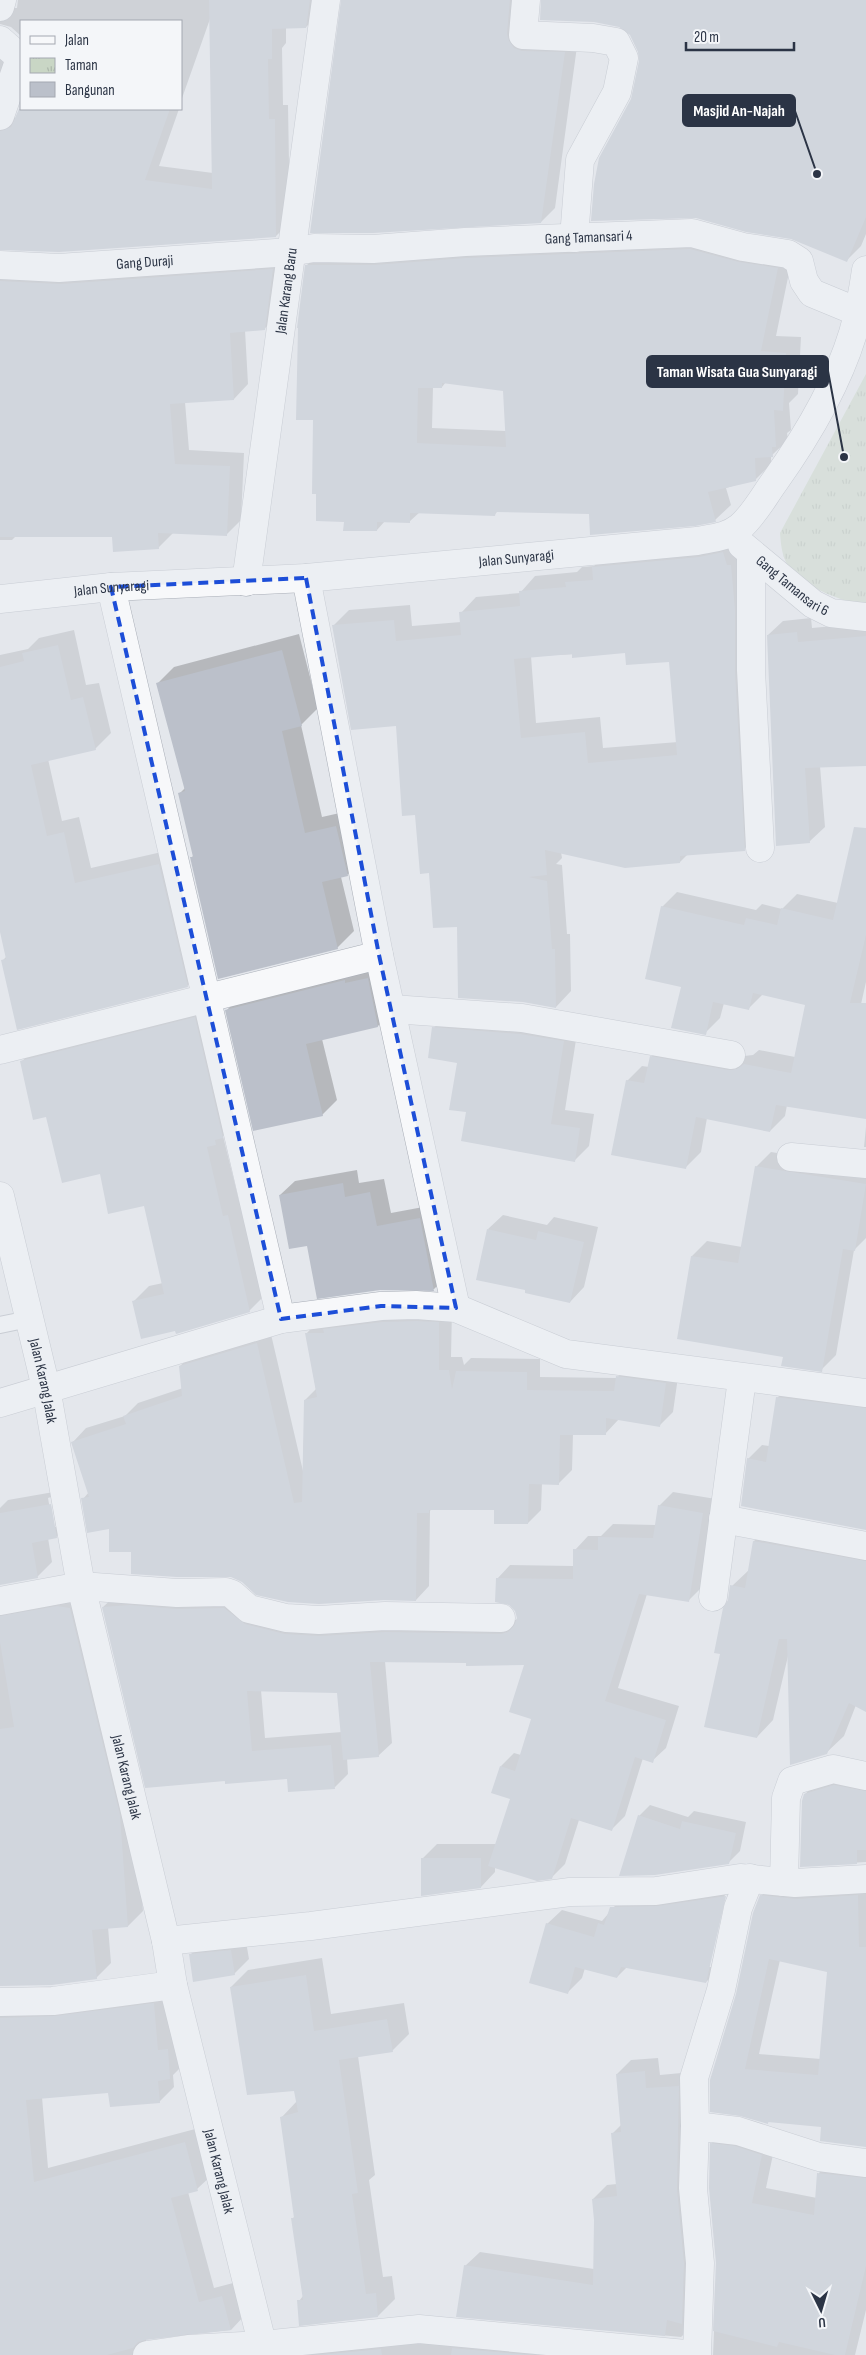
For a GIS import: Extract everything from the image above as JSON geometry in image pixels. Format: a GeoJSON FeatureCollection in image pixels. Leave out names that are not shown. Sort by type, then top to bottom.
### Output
{"type":"FeatureCollection","features":[{"type":"Feature","properties":{"kind":"street"},"geometry":{"type":"LineString","coordinates":[[0,7],[2,0]]}},
{"type":"Feature","properties":{"kind":"street","name":"Jalan Karang Baru"},"geometry":{"type":"LineString","coordinates":[[246,582],[326,0]]}},
{"type":"Feature","properties":{"kind":"street"},"geometry":{"type":"LineString","coordinates":[[526,0],[523,35],[593,38],[616,42],[624,58],[617,92],[580,160],[574,238]]}},
{"type":"Feature","properties":{"kind":"street"},"geometry":{"type":"LineString","coordinates":[[0,40],[17,55],[18,64],[0,116]]}},
{"type":"Feature","properties":{"kind":"street","name":"Gang Tamansari 4"},"geometry":{"type":"LineString","coordinates":[[290,252],[314,248],[373,249],[466,242],[692,233],[743,247],[788,254],[799,261],[804,281],[812,293],[858,312]]}},
{"type":"Feature","properties":{"kind":"street","name":"Gang Duraji"},"geometry":{"type":"LineString","coordinates":[[0,265],[59,268],[290,252]]}},
{"type":"Feature","properties":{"kind":"street","name":"Jalan Sunyaragi"},"geometry":{"type":"LineString","coordinates":[[0,599],[110,588],[306,578],[697,541],[729,534],[741,526],[755,510],[816,416],[839,371],[853,333],[866,270]]}},
{"type":"Feature","properties":{"kind":"street","name":"Gang Tamansari 6"},"geometry":{"type":"LineString","coordinates":[[729,534],[813,604],[831,613],[866,618]]}},
{"type":"Feature","properties":{"kind":"street"},"geometry":{"type":"LineString","coordinates":[[751,554],[751,670],[760,848]]}},
{"type":"Feature","properties":{"kind":"street"},"geometry":{"type":"LineString","coordinates":[[306,578],[379,955],[456,1308]]}},
{"type":"Feature","properties":{"kind":"street"},"geometry":{"type":"LineString","coordinates":[[110,588],[282,1319]]}},
{"type":"Feature","properties":{"kind":"street"},"geometry":{"type":"LineString","coordinates":[[0,1050],[379,955]]}},
{"type":"Feature","properties":{"kind":"street"},"geometry":{"type":"LineString","coordinates":[[392,1009],[522,1018],[731,1055]]}},
{"type":"Feature","properties":{"kind":"street"},"geometry":{"type":"LineString","coordinates":[[791,1157],[866,1164]]}},
{"type":"Feature","properties":{"kind":"street","name":"Jalan Karang Jalak"},"geometry":{"type":"LineString","coordinates":[[0,1196],[46,1388],[81,1586],[166,1941],[173,1985],[264,2350]]}},
{"type":"Feature","properties":{"kind":"street"},"geometry":{"type":"LineString","coordinates":[[0,1402],[282,1319],[381,1306],[416,1305],[456,1308],[566,1354],[742,1379],[866,1394]]}},
{"type":"Feature","properties":{"kind":"street"},"geometry":{"type":"LineString","coordinates":[[713,1597],[742,1379]]}},
{"type":"Feature","properties":{"kind":"street"},"geometry":{"type":"LineString","coordinates":[[723,1518],[866,1546]]}},
{"type":"Feature","properties":{"kind":"street"},"geometry":{"type":"LineString","coordinates":[[0,1601],[81,1586],[177,1593],[226,1592],[232,1594],[249,1609],[276,1616],[319,1620],[385,1616],[501,1618]]}},
{"type":"Feature","properties":{"kind":"street"},"geometry":{"type":"LineString","coordinates":[[784,1882],[786,1798],[792,1781],[833,1769],[866,1776]]}},
{"type":"Feature","properties":{"kind":"street"},"geometry":{"type":"LineString","coordinates":[[166,1941],[311,1926],[570,1892],[656,1891],[740,1878],[815,1883],[866,1879]]}},
{"type":"Feature","properties":{"kind":"street"},"geometry":{"type":"LineString","coordinates":[[147,2355],[188,2349],[264,2350],[419,2329],[696,2355],[700,2263],[693,2188],[694,2078],[721,1990],[738,1908],[750,1878]]}},
{"type":"Feature","properties":{"kind":"street"},"geometry":{"type":"LineString","coordinates":[[0,2002],[53,2000],[173,1985]]}},
{"type":"Feature","properties":{"kind":"street"},"geometry":{"type":"LineString","coordinates":[[695,2126],[738,2131],[819,2157],[866,2163]]}},
{"type":"Feature","properties":{"kind":"lane"},"geometry":{"type":"LineString","coordinates":[[0,1325],[29,1319]]}},
{"type":"Feature","properties":{"kind":"highlighted area"},"geometry":{"type":"Polygon","coordinates":[[[306,578],[379,955],[456,1308],[381,1306],[281,1319],[111,587],[306,578]]]}},
{"type":"Feature","properties":{"kind":"green space"},"geometry":{"type":"Polygon","coordinates":[[[866,374],[866,608],[826,593],[798,577],[791,570],[784,557],[780,533],[866,374]]]}},
{"type":"Feature","properties":{"kind":"building"},"geometry":{"type":"Polygon","coordinates":[[[209,0],[310,0],[306,28],[272,29],[272,59],[268,59],[269,119],[275,119],[276,237],[59,252],[0,250],[0,131],[11,127],[19,109],[170,110],[145,180],[212,189],[209,0]]]}},
{"type":"Feature","properties":{"kind":"building"},"geometry":{"type":"Polygon","coordinates":[[[341,0],[510,0],[507,34],[514,48],[522,51],[565,52],[541,223],[373,233],[310,233],[341,0]]]}},
{"type":"Feature","properties":{"kind":"building"},"geometry":{"type":"Polygon","coordinates":[[[541,0],[866,0],[866,217],[847,262],[791,239],[746,232],[696,218],[591,221],[594,184],[599,158],[631,99],[639,61],[638,52],[630,35],[619,27],[594,22],[540,20],[541,0]]]}},
{"type":"Feature","properties":{"kind":"building"},"geometry":{"type":"Polygon","coordinates":[[[690,249],[739,262],[778,268],[761,351],[786,353],[783,411],[774,410],[776,447],[772,447],[773,457],[755,458],[756,481],[708,492],[716,522],[695,526],[590,535],[589,514],[496,512],[495,516],[410,513],[410,523],[377,522],[377,531],[343,531],[344,522],[316,521],[316,494],[312,494],[313,420],[296,420],[297,328],[305,265],[374,265],[466,258],[690,249]],[[442,383],[442,388],[418,388],[417,443],[506,447],[503,391],[442,383]]]}},
{"type":"Feature","properties":{"kind":"building"},"geometry":{"type":"Polygon","coordinates":[[[273,269],[265,330],[230,333],[234,400],[170,404],[175,464],[230,466],[227,536],[158,533],[159,549],[113,552],[112,537],[0,537],[0,281],[60,284],[273,269]]]}},
{"type":"Feature","properties":{"kind":"building"},"geometry":{"type":"Polygon","coordinates":[[[723,552],[727,565],[731,565],[735,609],[735,671],[745,851],[680,856],[680,863],[625,868],[545,850],[547,875],[529,877],[547,881],[552,949],[555,949],[556,1008],[523,1002],[458,998],[457,927],[433,928],[429,873],[420,874],[415,815],[402,816],[396,726],[351,730],[332,625],[394,620],[396,641],[461,635],[459,612],[520,606],[519,591],[566,587],[565,582],[593,580],[592,567],[699,557],[723,552]],[[625,653],[572,658],[572,654],[514,659],[521,738],[585,732],[588,763],[677,755],[669,662],[626,665],[625,653]]]}},
{"type":"Feature","properties":{"kind":"building"},"geometry":{"type":"Polygon","coordinates":[[[797,632],[798,642],[866,636],[866,766],[805,768],[810,843],[776,846],[767,635],[797,632]]]}},
{"type":"Feature","properties":{"kind":"building"},"geometry":{"type":"Polygon","coordinates":[[[58,645],[71,700],[83,697],[96,750],[31,765],[47,836],[64,832],[75,883],[159,864],[188,987],[17,1030],[1,960],[6,959],[0,932],[0,667],[24,661],[22,653],[58,645]]]}},
{"type":"Feature","properties":{"kind":"building"},"geometry":{"type":"Polygon","coordinates":[[[282,650],[302,726],[282,731],[305,833],[336,826],[348,876],[322,882],[338,949],[218,979],[190,857],[193,857],[178,793],[185,791],[156,683],[282,650]]]}},
{"type":"Feature","properties":{"kind":"building"},"geometry":{"type":"Polygon","coordinates":[[[854,827],[866,828],[866,935],[850,1003],[866,1003],[866,1119],[776,1105],[770,1132],[696,1117],[686,1169],[611,1155],[626,1080],[644,1083],[650,1056],[728,1070],[737,1069],[744,1064],[791,1073],[805,1005],[753,993],[749,1010],[713,1002],[706,1035],[671,1028],[681,987],[645,979],[661,906],[744,925],[746,918],[777,925],[781,908],[833,920],[854,827]]]}},
{"type":"Feature","properties":{"kind":"building"},"geometry":{"type":"Polygon","coordinates":[[[368,978],[378,1027],[306,1044],[323,1116],[253,1131],[225,1010],[345,980],[345,983],[368,978]]]}},
{"type":"Feature","properties":{"kind":"building"},"geometry":{"type":"Polygon","coordinates":[[[195,1017],[223,1138],[215,1140],[216,1145],[207,1147],[223,1216],[228,1215],[250,1312],[176,1334],[175,1331],[141,1339],[132,1301],[164,1294],[144,1206],[108,1214],[100,1174],[62,1183],[46,1117],[33,1120],[20,1061],[195,1017]]]}},
{"type":"Feature","properties":{"kind":"building"},"geometry":{"type":"Polygon","coordinates":[[[432,1027],[520,1034],[564,1041],[551,1124],[580,1128],[575,1162],[461,1141],[466,1112],[449,1110],[457,1063],[428,1058],[432,1027]]]}},
{"type":"Feature","properties":{"kind":"building"},"geometry":{"type":"Polygon","coordinates":[[[755,1166],[866,1184],[855,1251],[843,1249],[822,1372],[781,1366],[783,1357],[677,1339],[691,1256],[738,1263],[755,1166]]]}},
{"type":"Feature","properties":{"kind":"building"},"geometry":{"type":"Polygon","coordinates":[[[343,1183],[345,1197],[370,1192],[377,1226],[420,1218],[434,1291],[380,1290],[317,1299],[307,1246],[289,1249],[279,1195],[343,1183]]]}},
{"type":"Feature","properties":{"kind":"building"},"geometry":{"type":"Polygon","coordinates":[[[487,1229],[536,1240],[538,1231],[584,1242],[570,1303],[525,1293],[525,1290],[476,1280],[487,1229]]]}},
{"type":"Feature","properties":{"kind":"building"},"geometry":{"type":"Polygon","coordinates":[[[382,1322],[439,1322],[439,1370],[449,1370],[452,1389],[456,1371],[527,1372],[527,1390],[614,1391],[616,1376],[666,1383],[660,1427],[606,1418],[606,1435],[560,1435],[559,1485],[529,1484],[528,1524],[494,1524],[494,1510],[429,1510],[429,1513],[417,1513],[416,1601],[384,1600],[319,1604],[288,1602],[256,1595],[242,1582],[231,1577],[177,1577],[131,1574],[131,1552],[109,1552],[109,1529],[87,1533],[81,1498],[89,1497],[71,1442],[126,1424],[123,1416],[182,1396],[179,1366],[257,1343],[294,1503],[302,1502],[304,1400],[317,1397],[305,1333],[324,1333],[323,1329],[382,1322]]]}},
{"type":"Feature","properties":{"kind":"building"},"geometry":{"type":"Polygon","coordinates":[[[776,1397],[866,1408],[866,1530],[741,1506],[747,1458],[766,1462],[776,1397]]]}},
{"type":"Feature","properties":{"kind":"building"},"geometry":{"type":"Polygon","coordinates":[[[51,1504],[57,1538],[32,1543],[38,1578],[0,1585],[0,1513],[51,1504]]]}},
{"type":"Feature","properties":{"kind":"building"},"geometry":{"type":"Polygon","coordinates":[[[658,1505],[703,1513],[689,1602],[639,1594],[605,1701],[666,1720],[653,1763],[635,1757],[612,1831],[571,1818],[552,1879],[537,1881],[488,1866],[510,1799],[491,1793],[500,1766],[515,1771],[531,1719],[509,1712],[524,1665],[466,1666],[466,1663],[370,1662],[379,1757],[343,1760],[337,1693],[247,1691],[252,1751],[331,1745],[335,1789],[288,1792],[287,1779],[225,1784],[225,1781],[145,1788],[102,1607],[130,1605],[177,1609],[224,1608],[245,1624],[285,1634],[320,1636],[385,1632],[501,1634],[508,1632],[514,1626],[517,1618],[515,1611],[509,1605],[495,1602],[496,1578],[573,1579],[573,1549],[598,1550],[598,1537],[653,1538],[658,1505]]]}},
{"type":"Feature","properties":{"kind":"building"},"geometry":{"type":"Polygon","coordinates":[[[753,1541],[866,1561],[866,1712],[849,1703],[827,1754],[790,1765],[787,1639],[779,1639],[757,1738],[704,1727],[720,1654],[714,1653],[723,1608],[728,1600],[730,1585],[745,1588],[753,1541]]]}},
{"type":"Feature","properties":{"kind":"building"},"geometry":{"type":"Polygon","coordinates":[[[57,1606],[70,1608],[120,1815],[128,1927],[92,1930],[97,1979],[52,1985],[0,1986],[0,1729],[14,1727],[0,1642],[0,1616],[57,1606]]]}},
{"type":"Feature","properties":{"kind":"building"},"geometry":{"type":"Polygon","coordinates":[[[834,1785],[866,1791],[866,1850],[857,1850],[857,1864],[800,1867],[802,1801],[804,1794],[834,1785]]]}},
{"type":"Feature","properties":{"kind":"building"},"geometry":{"type":"Polygon","coordinates":[[[638,1815],[680,1829],[682,1821],[736,1833],[729,1864],[655,1875],[619,1876],[638,1815]]]}},
{"type":"Feature","properties":{"kind":"building"},"geometry":{"type":"Polygon","coordinates":[[[421,1858],[481,1858],[481,1888],[421,1896],[421,1858]]]}},
{"type":"Feature","properties":{"kind":"building"},"geometry":{"type":"Polygon","coordinates":[[[760,1895],[796,1899],[858,1895],[859,1947],[866,1947],[866,2147],[820,2141],[821,2127],[768,2122],[768,2124],[740,2116],[710,2112],[710,2080],[736,1994],[753,1913],[760,1895]],[[769,1959],[745,2069],[818,2075],[827,1972],[769,1959]]]}},
{"type":"Feature","properties":{"kind":"building"},"geometry":{"type":"Polygon","coordinates":[[[726,1896],[706,1983],[621,1967],[617,1978],[575,1967],[568,1994],[529,1983],[546,1923],[594,1937],[598,1923],[604,1925],[610,1907],[658,1906],[726,1896]]]}},
{"type":"Feature","properties":{"kind":"building"},"geometry":{"type":"Polygon","coordinates":[[[231,1950],[235,1975],[193,1982],[189,1954],[231,1950]]]}},
{"type":"Feature","properties":{"kind":"building"},"geometry":{"type":"Polygon","coordinates":[[[306,1975],[314,2031],[387,2019],[393,2052],[339,2060],[358,2193],[352,2194],[366,2294],[376,2293],[378,2317],[299,2326],[297,2300],[303,2300],[291,2218],[294,2218],[280,2117],[298,2112],[294,2091],[247,2095],[230,1987],[306,1975]]]}},
{"type":"Feature","properties":{"kind":"building"},"geometry":{"type":"Polygon","coordinates":[[[154,2003],[158,2050],[168,2049],[170,2079],[158,2081],[160,2103],[110,2107],[108,2093],[26,2100],[34,2182],[185,2142],[198,2191],[171,2198],[199,2302],[222,2296],[231,2330],[145,2340],[138,2342],[133,2348],[107,2355],[0,2355],[0,2018],[55,2016],[154,2003]]]}},
{"type":"Feature","properties":{"kind":"building"},"geometry":{"type":"Polygon","coordinates":[[[645,2071],[646,2088],[679,2086],[677,2189],[684,2263],[682,2324],[667,2320],[665,2336],[456,2317],[464,2265],[593,2285],[594,2220],[592,2199],[617,2196],[611,2133],[621,2132],[616,2074],[645,2071]]]}},
{"type":"Feature","properties":{"kind":"building"},"geometry":{"type":"Polygon","coordinates":[[[710,2143],[735,2146],[762,2155],[752,2203],[814,2215],[817,2173],[866,2178],[866,2266],[845,2355],[835,2355],[779,2342],[777,2347],[713,2331],[716,2263],[709,2188],[710,2143]]]}},
{"type":"Feature","properties":{"kind":"building"},"geometry":{"type":"Polygon","coordinates":[[[452,2348],[529,2355],[451,2355],[452,2348]]]}},
{"type":"Feature","properties":{"kind":"building"},"geometry":{"type":"Polygon","coordinates":[[[381,2349],[382,2355],[319,2355],[381,2349]]]}},
{"type":"Feature","properties":{"kind":"place","name":"Masjid An-Najah"},"geometry":{"type":"Point","coordinates":[817,174]}},
{"type":"Feature","properties":{"kind":"place","name":"Taman Wisata Gua Sunyaragi"},"geometry":{"type":"Point","coordinates":[844,457]}}]}
